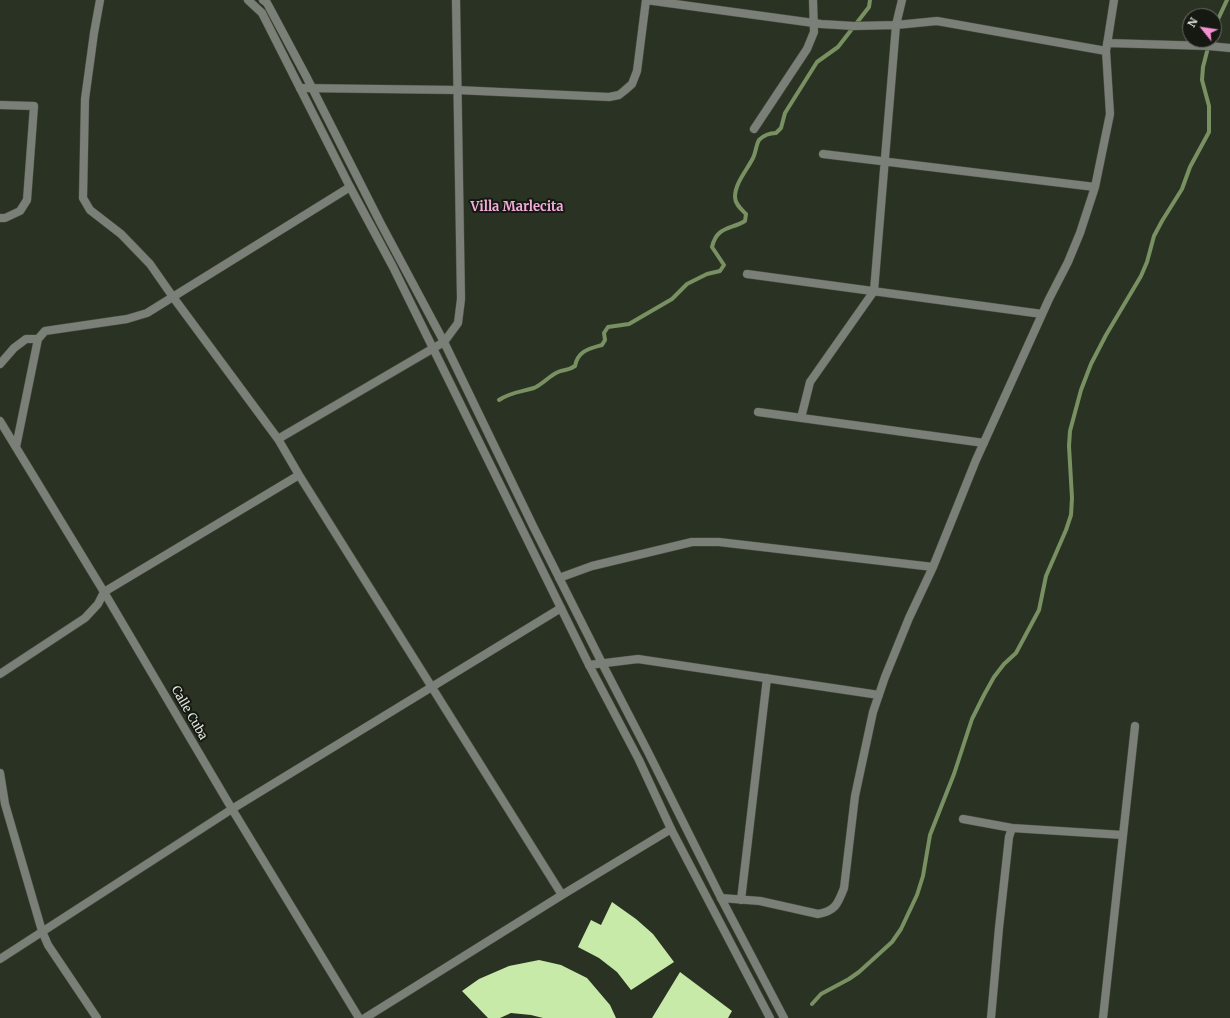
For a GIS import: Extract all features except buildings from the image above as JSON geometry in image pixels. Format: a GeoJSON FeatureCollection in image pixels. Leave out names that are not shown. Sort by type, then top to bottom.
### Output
{"type":"FeatureCollection","features":[{"type":"Feature","properties":{"kind":"street"},"geometry":{"type":"LineString","coordinates":[[100,0],[85,99],[83,198],[90,210],[121,234],[150,264],[278,439],[298,475],[562,895]]}},
{"type":"Feature","properties":{"kind":"street"},"geometry":{"type":"LineString","coordinates":[[248,0],[262,13],[350,187],[394,267],[589,665],[639,760],[671,829],[770,1018]]}},
{"type":"Feature","properties":{"kind":"street"},"geometry":{"type":"LineString","coordinates":[[278,439],[434,349],[444,342],[458,323],[461,299],[456,0]]}},
{"type":"Feature","properties":{"kind":"street"},"geometry":{"type":"LineString","coordinates":[[300,88],[457,90],[609,97],[619,95],[632,84],[637,71],[646,0],[814,23],[854,26],[896,25],[936,21],[1107,47],[1209,46],[1230,48]]}},
{"type":"Feature","properties":{"kind":"street"},"geometry":{"type":"LineString","coordinates":[[754,129],[807,49],[814,32],[814,0]]}},
{"type":"Feature","properties":{"kind":"street"},"geometry":{"type":"LineString","coordinates":[[801,418],[810,382],[874,292],[896,25],[902,0]]}},
{"type":"Feature","properties":{"kind":"street"},"geometry":{"type":"LineString","coordinates":[[721,898],[760,901],[818,914],[827,912],[838,902],[844,888],[855,796],[871,719],[885,677],[909,618],[933,567],[984,443],[1042,314],[1068,262],[1095,187],[1110,114],[1107,47],[1114,0]]}},
{"type":"Feature","properties":{"kind":"street"},"geometry":{"type":"LineString","coordinates":[[262,13],[266,1]]}},
{"type":"Feature","properties":{"kind":"street"},"geometry":{"type":"LineString","coordinates":[[266,1],[381,224],[444,342],[602,664],[784,1018]]}},
{"type":"Feature","properties":{"kind":"street"},"geometry":{"type":"LineString","coordinates":[[0,105],[34,106],[27,200],[20,211],[5,218],[0,218]]}},
{"type":"Feature","properties":{"kind":"street"},"geometry":{"type":"LineString","coordinates":[[823,154],[1095,187]]}},
{"type":"Feature","properties":{"kind":"street"},"geometry":{"type":"LineString","coordinates":[[16,447],[38,339],[45,331],[127,319],[147,313],[350,187]]}},
{"type":"Feature","properties":{"kind":"street"},"geometry":{"type":"LineString","coordinates":[[747,274],[1042,314]]}},
{"type":"Feature","properties":{"kind":"street"},"geometry":{"type":"LineString","coordinates":[[0,364],[14,348],[26,339],[38,339]]}},
{"type":"Feature","properties":{"kind":"street"},"geometry":{"type":"LineString","coordinates":[[758,412],[984,443]]}},
{"type":"Feature","properties":{"kind":"street","name":"Calle Cuba"},"geometry":{"type":"LineString","coordinates":[[0,421],[359,1018]]}},
{"type":"Feature","properties":{"kind":"street"},"geometry":{"type":"LineString","coordinates":[[0,674],[85,618],[98,604],[104,592],[298,475]]}},
{"type":"Feature","properties":{"kind":"street"},"geometry":{"type":"LineString","coordinates":[[559,578],[592,566],[692,542],[719,542],[933,567]]}},
{"type":"Feature","properties":{"kind":"street"},"geometry":{"type":"LineString","coordinates":[[0,958],[232,809],[431,686],[561,608]]}},
{"type":"Feature","properties":{"kind":"street"},"geometry":{"type":"LineString","coordinates":[[589,665],[638,659],[879,695]]}},
{"type":"Feature","properties":{"kind":"street"},"geometry":{"type":"LineString","coordinates":[[741,900],[767,678]]}},
{"type":"Feature","properties":{"kind":"street"},"geometry":{"type":"LineString","coordinates":[[1103,1018],[1135,726]]}},
{"type":"Feature","properties":{"kind":"street"},"geometry":{"type":"LineString","coordinates":[[0,773],[5,804],[42,931],[48,945],[97,1018]]}},
{"type":"Feature","properties":{"kind":"street"},"geometry":{"type":"LineString","coordinates":[[963,819],[1012,828],[1123,835]]}},
{"type":"Feature","properties":{"kind":"street"},"geometry":{"type":"LineString","coordinates":[[991,1018],[1009,837],[1012,828]]}},
{"type":"Feature","properties":{"kind":"street"},"geometry":{"type":"LineString","coordinates":[[365,1018],[671,829]]}},
{"type":"Feature","properties":{"kind":"waterway"},"geometry":{"type":"LineString","coordinates":[[499,400],[503,397],[534,388],[560,371],[573,368],[576,361],[584,351],[602,345],[605,340],[604,333],[608,327],[629,324],[672,299],[687,284],[707,274],[720,271],[724,265],[712,247],[714,240],[721,232],[745,221],[746,214],[736,202],[735,197],[739,182],[753,158],[759,140],[771,133],[776,133],[781,128],[785,113],[817,62],[838,47],[869,7],[870,0]]}},
{"type":"Feature","properties":{"kind":"waterway"},"geometry":{"type":"LineString","coordinates":[[1222,11],[1227,0]]}},
{"type":"Feature","properties":{"kind":"waterway"},"geometry":{"type":"LineString","coordinates":[[812,1004],[821,994],[859,972],[892,942],[901,929],[917,895],[923,876],[930,835],[954,774],[972,719],[994,677],[1004,664],[1016,653],[1039,610],[1046,576],[1071,515],[1072,498],[1069,446],[1070,431],[1081,390],[1091,364],[1106,335],[1141,276],[1147,262],[1154,236],[1182,189],[1190,167],[1209,132],[1209,106],[1202,80],[1203,67],[1208,48]]}},
{"type":"Feature","properties":{"kind":"district","name":"Villa Marlecita"},"geometry":{"type":"Point","coordinates":[517,207]}}]}
